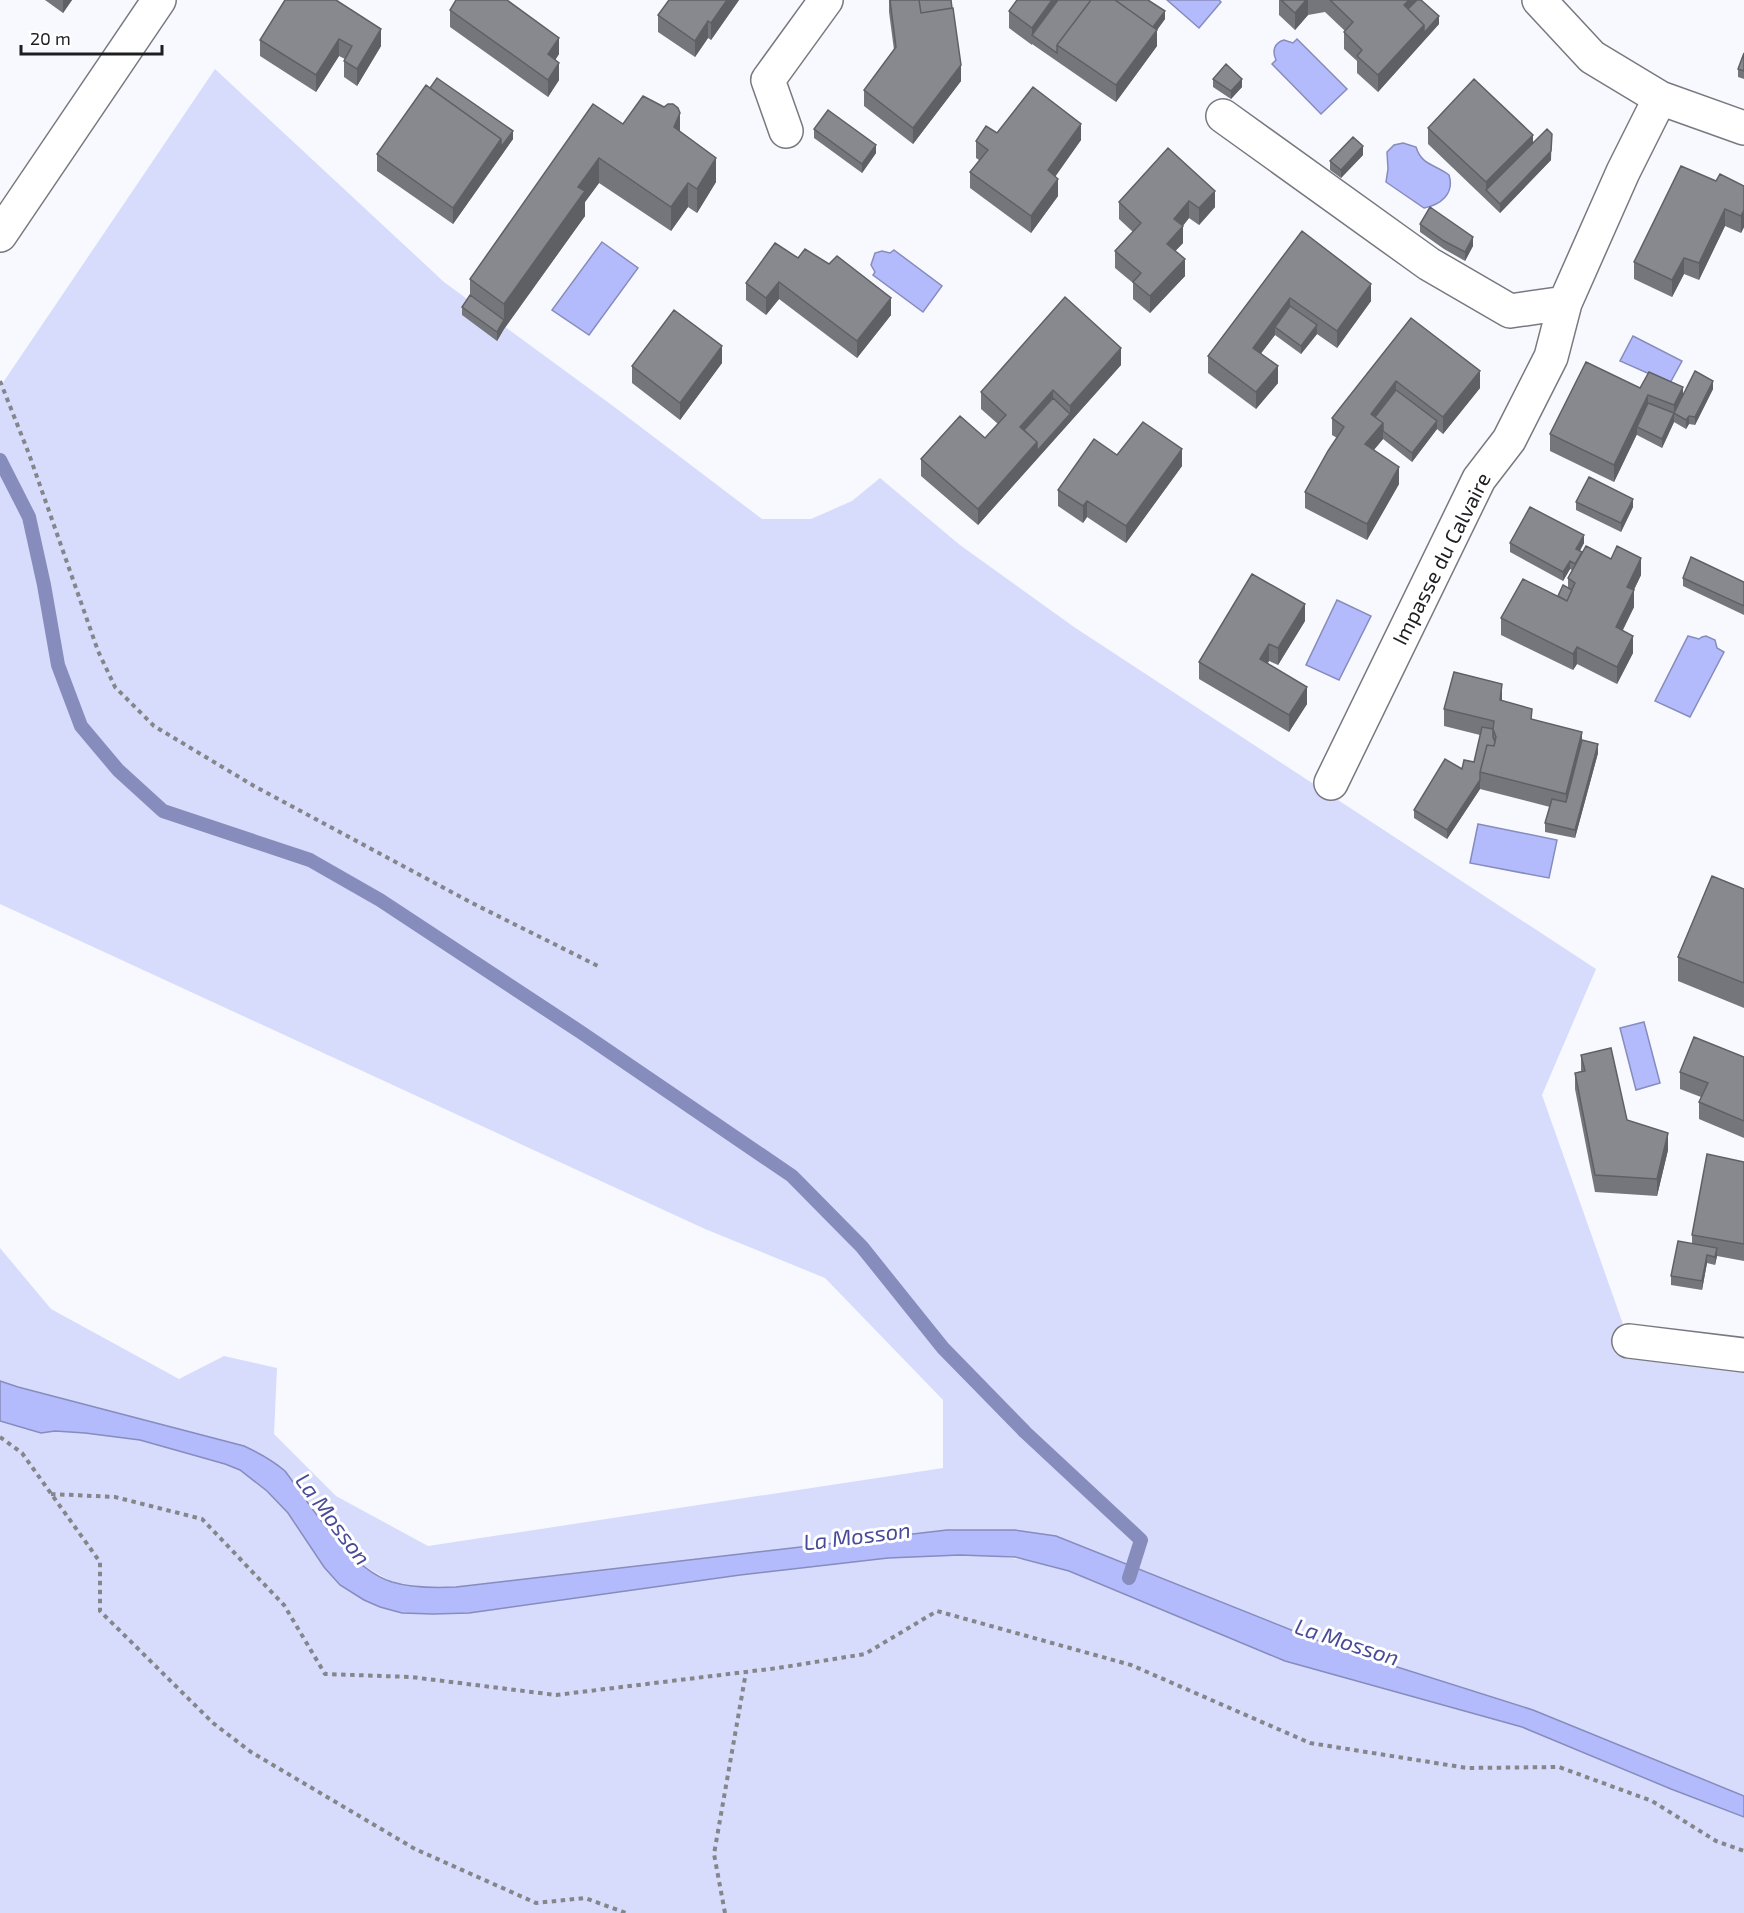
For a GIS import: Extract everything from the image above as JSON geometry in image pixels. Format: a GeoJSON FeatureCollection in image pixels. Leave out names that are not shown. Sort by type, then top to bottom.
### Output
{"type":"FeatureCollection","features":[{"type":"Feature","properties":{"kind":"street"},"geometry":{"type":"LineString","coordinates":[[0,235],[159,0]]}},
{"type":"Feature","properties":{"kind":"street"},"geometry":{"type":"LineString","coordinates":[[786,131],[768,80],[826,0]]}},
{"type":"Feature","properties":{"kind":"street"},"geometry":{"type":"LineString","coordinates":[[1539,0],[1592,57],[1660,98],[1744,128]]}},
{"type":"Feature","properties":{"kind":"street","name":"Impasse du Calvaire"},"geometry":{"type":"LineString","coordinates":[[1331,783],[1479,479],[1509,440],[1551,357],[1565,303],[1623,172],[1660,98]]}},
{"type":"Feature","properties":{"kind":"street"},"geometry":{"type":"LineString","coordinates":[[1223,116],[1429,264],[1510,311],[1565,303]]}},
{"type":"Feature","properties":{"kind":"street"},"geometry":{"type":"LineString","coordinates":[[1629,1341],[1744,1355]]}},
{"type":"Feature","properties":{"kind":"path"},"geometry":{"type":"LineString","coordinates":[[0,381],[29,454],[98,651],[115,687],[154,726],[264,792],[472,903],[600,967]]}},
{"type":"Feature","properties":{"kind":"path"},"geometry":{"type":"LineString","coordinates":[[0,1437],[22,1453],[99,1562],[100,1611],[213,1724],[242,1745],[415,1849],[537,1903],[585,1898],[626,1913]]}},
{"type":"Feature","properties":{"kind":"path"},"geometry":{"type":"LineString","coordinates":[[51,1494],[115,1497],[202,1519],[284,1605],[326,1674],[411,1677],[556,1695],[746,1672],[865,1654],[937,1611],[1131,1665],[1310,1743],[1467,1768],[1558,1767],[1652,1801],[1716,1840],[1744,1851]]}},
{"type":"Feature","properties":{"kind":"path"},"geometry":{"type":"LineString","coordinates":[[725,1913],[714,1854],[746,1672]]}},
{"type":"Feature","properties":{"kind":"shaded area"},"geometry":{"type":"Polygon","coordinates":[[[215,69],[444,282],[762,519],[811,519],[852,501],[880,478],[960,545],[1074,627],[1596,969],[1542,1095],[1629,1341],[1744,1361],[1744,1796],[1533,1710],[1335,1647],[1056,1536],[1018,1531],[955,1530],[456,1587],[432,1588],[392,1582],[359,1563],[345,1550],[287,1474],[242,1446],[0,1381],[0,1248],[51,1309],[179,1379],[224,1356],[277,1368],[274,1434],[336,1496],[428,1546],[943,1468],[943,1400],[825,1278],[705,1229],[0,904],[0,387],[215,69]]]}},
{"type":"Feature","properties":{"kind":"shaded area"},"geometry":{"type":"Polygon","coordinates":[[[0,1421],[41,1433],[55,1431],[85,1433],[140,1440],[240,1470],[267,1491],[288,1513],[324,1567],[340,1585],[364,1600],[402,1613],[469,1613],[740,1575],[888,1558],[997,1556],[1033,1561],[1069,1571],[1285,1661],[1522,1727],[1744,1817],[1744,1913],[0,1913],[0,1421]]]}},
{"type":"Feature","properties":{"kind":"water"},"geometry":{"type":"Polygon","coordinates":[[[1167,0],[1219,0],[1221,2],[1199,28],[1167,0]]]}},
{"type":"Feature","properties":{"kind":"water"},"geometry":{"type":"Polygon","coordinates":[[[1297,39],[1347,89],[1321,114],[1272,64],[1276,60],[1274,51],[1278,43],[1284,40],[1293,43],[1297,39]]]}},
{"type":"Feature","properties":{"kind":"water"},"geometry":{"type":"Polygon","coordinates":[[[1403,143],[1416,147],[1425,161],[1449,175],[1448,193],[1436,204],[1424,208],[1386,182],[1387,152],[1394,145],[1403,143]]]}},
{"type":"Feature","properties":{"kind":"water"},"geometry":{"type":"Polygon","coordinates":[[[602,242],[638,268],[589,335],[552,310],[602,242]]]}},
{"type":"Feature","properties":{"kind":"water"},"geometry":{"type":"Polygon","coordinates":[[[894,250],[942,286],[923,312],[873,275],[875,272],[871,265],[875,253],[882,251],[890,253],[894,250]]]}},
{"type":"Feature","properties":{"kind":"water"},"geometry":{"type":"Polygon","coordinates":[[[1633,336],[1682,361],[1670,383],[1620,361],[1633,336]]]}},
{"type":"Feature","properties":{"kind":"water"},"geometry":{"type":"Polygon","coordinates":[[[1337,600],[1371,616],[1339,680],[1306,665],[1337,600]]]}},
{"type":"Feature","properties":{"kind":"water"},"geometry":{"type":"Polygon","coordinates":[[[1688,636],[1699,639],[1706,636],[1715,640],[1717,648],[1724,652],[1690,717],[1655,701],[1688,636]]]}},
{"type":"Feature","properties":{"kind":"water"},"geometry":{"type":"Polygon","coordinates":[[[1478,824],[1557,840],[1549,878],[1470,863],[1478,824]]]}},
{"type":"Feature","properties":{"kind":"water"},"geometry":{"type":"Polygon","coordinates":[[[1644,1022],[1660,1083],[1636,1090],[1620,1028],[1644,1022]]]}},
{"type":"Feature","properties":{"kind":"water"},"geometry":{"type":"Polygon","coordinates":[[[0,1381],[244,1446],[255,1451],[285,1471],[345,1550],[376,1574],[392,1582],[408,1585],[456,1587],[947,1530],[1015,1530],[1056,1536],[1334,1647],[1533,1710],[1744,1796],[1744,1817],[1522,1727],[1285,1661],[1069,1571],[1015,1557],[960,1555],[888,1558],[740,1575],[469,1613],[402,1613],[364,1600],[340,1585],[324,1567],[288,1513],[267,1491],[240,1470],[140,1440],[85,1433],[55,1431],[41,1433],[0,1421],[0,1381]]]}},
{"type":"Feature","properties":{"kind":"building"},"geometry":{"type":"Polygon","coordinates":[[[285,0],[336,0],[381,29],[357,69],[344,61],[352,46],[339,39],[316,75],[260,40],[285,0]]]}},
{"type":"Feature","properties":{"kind":"building"},"geometry":{"type":"Polygon","coordinates":[[[456,0],[507,0],[559,38],[548,54],[559,63],[548,80],[450,10],[456,0]]]}},
{"type":"Feature","properties":{"kind":"building"},"geometry":{"type":"Polygon","coordinates":[[[669,0],[727,0],[711,23],[708,21],[695,41],[658,15],[669,0]]]}},
{"type":"Feature","properties":{"kind":"building"},"geometry":{"type":"Polygon","coordinates":[[[890,0],[919,0],[921,13],[953,8],[961,65],[913,128],[864,90],[896,47],[890,0]]]}},
{"type":"Feature","properties":{"kind":"building"},"geometry":{"type":"Polygon","coordinates":[[[919,0],[951,0],[952,8],[921,13],[919,0]]]}},
{"type":"Feature","properties":{"kind":"building"},"geometry":{"type":"Polygon","coordinates":[[[1017,0],[1052,0],[1032,28],[1009,11],[1017,0]]]}},
{"type":"Feature","properties":{"kind":"building"},"geometry":{"type":"Polygon","coordinates":[[[1058,0],[1091,0],[1057,45],[1057,53],[1032,35],[1058,0]]]}},
{"type":"Feature","properties":{"kind":"building"},"geometry":{"type":"Polygon","coordinates":[[[1091,0],[1115,0],[1157,30],[1116,85],[1057,45],[1091,0]]]}},
{"type":"Feature","properties":{"kind":"building"},"geometry":{"type":"Polygon","coordinates":[[[1115,0],[1148,0],[1165,11],[1153,27],[1115,0]]]}},
{"type":"Feature","properties":{"kind":"building"},"geometry":{"type":"Polygon","coordinates":[[[1281,0],[1306,0],[1295,13],[1281,0]]]}},
{"type":"Feature","properties":{"kind":"building"},"geometry":{"type":"Polygon","coordinates":[[[1330,0],[1409,0],[1404,5],[1424,25],[1378,75],[1357,56],[1362,50],[1344,32],[1353,22],[1330,0]]]}},
{"type":"Feature","properties":{"kind":"building"},"geometry":{"type":"Polygon","coordinates":[[[1417,0],[1421,0],[1439,16],[1424,33],[1424,25],[1408,9],[1417,0]]]}},
{"type":"Feature","properties":{"kind":"building"},"geometry":{"type":"Polygon","coordinates":[[[1744,53],[1744,71],[1738,69],[1744,53]]]}},
{"type":"Feature","properties":{"kind":"building"},"geometry":{"type":"Polygon","coordinates":[[[1226,64],[1242,79],[1231,91],[1213,79],[1226,64]]]}},
{"type":"Feature","properties":{"kind":"building"},"geometry":{"type":"Polygon","coordinates":[[[437,78],[513,131],[501,147],[501,139],[430,88],[437,78]]]}},
{"type":"Feature","properties":{"kind":"building"},"geometry":{"type":"Polygon","coordinates":[[[1474,79],[1533,135],[1486,182],[1428,128],[1474,79]]]}},
{"type":"Feature","properties":{"kind":"building"},"geometry":{"type":"Polygon","coordinates":[[[426,85],[501,139],[453,208],[377,154],[426,85]]]}},
{"type":"Feature","properties":{"kind":"building"},"geometry":{"type":"Polygon","coordinates":[[[1033,87],[1081,124],[1048,170],[1058,179],[1031,216],[970,172],[988,150],[976,141],[986,126],[997,133],[1033,87]]]}},
{"type":"Feature","properties":{"kind":"building"},"geometry":{"type":"Polygon","coordinates":[[[643,96],[664,107],[673,104],[678,108],[680,113],[674,127],[716,158],[697,189],[688,183],[671,207],[599,158],[578,187],[585,191],[504,304],[470,279],[593,104],[623,124],[643,96]]]}},
{"type":"Feature","properties":{"kind":"building"},"geometry":{"type":"Polygon","coordinates":[[[828,110],[876,145],[862,164],[814,129],[828,110]]]}},
{"type":"Feature","properties":{"kind":"building"},"geometry":{"type":"Polygon","coordinates":[[[1547,129],[1552,134],[1551,151],[1500,204],[1486,190],[1547,129]]]}},
{"type":"Feature","properties":{"kind":"building"},"geometry":{"type":"Polygon","coordinates":[[[1353,137],[1363,146],[1341,170],[1330,161],[1353,137]]]}},
{"type":"Feature","properties":{"kind":"building"},"geometry":{"type":"Polygon","coordinates":[[[1168,148],[1215,191],[1199,208],[1189,201],[1174,219],[1183,226],[1167,244],[1185,259],[1150,296],[1133,282],[1141,273],[1115,251],[1141,223],[1119,202],[1168,148]]]}},
{"type":"Feature","properties":{"kind":"building"},"geometry":{"type":"Polygon","coordinates":[[[1681,166],[1716,181],[1720,174],[1744,186],[1744,210],[1741,216],[1725,209],[1699,263],[1684,258],[1672,280],[1634,262],[1681,166]]]}},
{"type":"Feature","properties":{"kind":"building"},"geometry":{"type":"Polygon","coordinates":[[[1430,207],[1473,237],[1465,252],[1420,224],[1430,207]]]}},
{"type":"Feature","properties":{"kind":"building"},"geometry":{"type":"Polygon","coordinates":[[[1302,231],[1371,284],[1337,331],[1290,298],[1253,348],[1278,366],[1256,392],[1208,356],[1302,231]]]}},
{"type":"Feature","properties":{"kind":"building"},"geometry":{"type":"Polygon","coordinates":[[[775,243],[798,258],[805,249],[829,264],[837,256],[891,298],[857,341],[779,282],[766,298],[746,283],[775,243]]]}},
{"type":"Feature","properties":{"kind":"building"},"geometry":{"type":"Polygon","coordinates":[[[470,295],[504,320],[497,332],[462,307],[470,295]]]}},
{"type":"Feature","properties":{"kind":"building"},"geometry":{"type":"Polygon","coordinates":[[[1065,297],[1121,348],[1070,406],[1053,390],[1020,427],[1037,442],[978,509],[921,459],[960,416],[985,438],[1006,415],[981,392],[1065,297]]]}},
{"type":"Feature","properties":{"kind":"building"},"geometry":{"type":"Polygon","coordinates":[[[1290,306],[1317,325],[1301,346],[1275,327],[1290,306]]]}},
{"type":"Feature","properties":{"kind":"building"},"geometry":{"type":"Polygon","coordinates":[[[674,310],[722,346],[680,403],[632,366],[674,310]]]}},
{"type":"Feature","properties":{"kind":"building"},"geometry":{"type":"Polygon","coordinates":[[[1411,318],[1480,371],[1443,417],[1396,381],[1371,414],[1383,423],[1365,444],[1399,467],[1367,524],[1305,492],[1344,427],[1332,418],[1411,318]]]}},
{"type":"Feature","properties":{"kind":"building"},"geometry":{"type":"Polygon","coordinates":[[[1586,362],[1640,388],[1649,372],[1683,387],[1674,405],[1648,395],[1614,465],[1550,434],[1586,362]]]}},
{"type":"Feature","properties":{"kind":"building"},"geometry":{"type":"Polygon","coordinates":[[[1695,371],[1713,381],[1695,417],[1689,416],[1686,420],[1674,413],[1695,371]]]}},
{"type":"Feature","properties":{"kind":"building"},"geometry":{"type":"Polygon","coordinates":[[[1396,390],[1437,421],[1412,453],[1383,431],[1383,423],[1375,417],[1396,390]]]}},
{"type":"Feature","properties":{"kind":"building"},"geometry":{"type":"Polygon","coordinates":[[[1053,398],[1070,414],[1037,451],[1037,442],[1024,430],[1053,398]]]}},
{"type":"Feature","properties":{"kind":"building"},"geometry":{"type":"Polygon","coordinates":[[[1648,403],[1674,413],[1662,439],[1637,427],[1648,403]]]}},
{"type":"Feature","properties":{"kind":"building"},"geometry":{"type":"Polygon","coordinates":[[[1143,422],[1182,449],[1126,526],[1087,501],[1083,506],[1058,490],[1094,439],[1117,455],[1143,422]]]}},
{"type":"Feature","properties":{"kind":"building"},"geometry":{"type":"Polygon","coordinates":[[[1589,477],[1633,499],[1621,523],[1576,502],[1589,477]]]}},
{"type":"Feature","properties":{"kind":"building"},"geometry":{"type":"Polygon","coordinates":[[[1530,507],[1584,535],[1576,549],[1582,552],[1575,564],[1570,561],[1563,572],[1510,543],[1530,507]]]}},
{"type":"Feature","properties":{"kind":"building"},"geometry":{"type":"Polygon","coordinates":[[[1586,546],[1611,559],[1617,546],[1641,558],[1627,587],[1634,590],[1616,627],[1633,636],[1617,667],[1577,647],[1573,654],[1501,618],[1523,579],[1567,601],[1575,583],[1568,578],[1586,546]]]}},
{"type":"Feature","properties":{"kind":"building"},"geometry":{"type":"Polygon","coordinates":[[[1691,557],[1744,582],[1744,606],[1683,578],[1691,557]]]}},
{"type":"Feature","properties":{"kind":"building"},"geometry":{"type":"Polygon","coordinates":[[[1252,574],[1305,604],[1278,648],[1269,644],[1260,659],[1307,687],[1289,715],[1199,662],[1252,574]]]}},
{"type":"Feature","properties":{"kind":"building"},"geometry":{"type":"Polygon","coordinates":[[[1563,585],[1572,590],[1567,601],[1558,596],[1563,585]]]}},
{"type":"Feature","properties":{"kind":"building"},"geometry":{"type":"Polygon","coordinates":[[[1454,672],[1502,684],[1500,700],[1532,709],[1531,719],[1582,732],[1566,794],[1480,772],[1487,745],[1494,746],[1496,737],[1493,729],[1494,721],[1444,709],[1454,672]]]}},
{"type":"Feature","properties":{"kind":"building"},"geometry":{"type":"Polygon","coordinates":[[[1482,727],[1493,729],[1494,746],[1487,745],[1480,780],[1447,830],[1414,810],[1445,759],[1462,769],[1464,760],[1474,762],[1482,727]]]}},
{"type":"Feature","properties":{"kind":"building"},"geometry":{"type":"Polygon","coordinates":[[[1582,740],[1598,744],[1575,830],[1545,823],[1552,799],[1566,802],[1582,740]]]}},
{"type":"Feature","properties":{"kind":"building"},"geometry":{"type":"Polygon","coordinates":[[[1712,876],[1744,889],[1744,983],[1678,957],[1712,876]]]}},
{"type":"Feature","properties":{"kind":"building"},"geometry":{"type":"Polygon","coordinates":[[[1694,1037],[1744,1057],[1744,1121],[1699,1102],[1708,1083],[1680,1072],[1694,1037]]]}},
{"type":"Feature","properties":{"kind":"building"},"geometry":{"type":"Polygon","coordinates":[[[1611,1048],[1627,1120],[1668,1133],[1657,1179],[1595,1175],[1575,1073],[1585,1071],[1581,1055],[1611,1048]]]}},
{"type":"Feature","properties":{"kind":"building"},"geometry":{"type":"Polygon","coordinates":[[[1707,1154],[1744,1162],[1744,1244],[1692,1235],[1707,1154]]]}},
{"type":"Feature","properties":{"kind":"building"},"geometry":{"type":"Polygon","coordinates":[[[1678,1241],[1717,1248],[1715,1257],[1707,1255],[1702,1281],[1671,1276],[1678,1241]]]}},
{"type":"Feature","properties":{"kind":"waterway"},"geometry":{"type":"LineString","coordinates":[[0,460],[29,517],[58,665],[81,726],[118,770],[163,811],[310,860],[380,900],[582,1033],[792,1176],[862,1247],[943,1348],[1025,1432],[1141,1540],[1129,1578]]}},
{"type":"Feature","properties":{"kind":"water label","name":"La Mosson"},"geometry":{"type":"Point","coordinates":[333,1519]}},
{"type":"Feature","properties":{"kind":"water label","name":"La Mosson"},"geometry":{"type":"Point","coordinates":[857,1536]}},
{"type":"Feature","properties":{"kind":"water label","name":"La Mosson"},"geometry":{"type":"Point","coordinates":[1347,1642]}}]}
